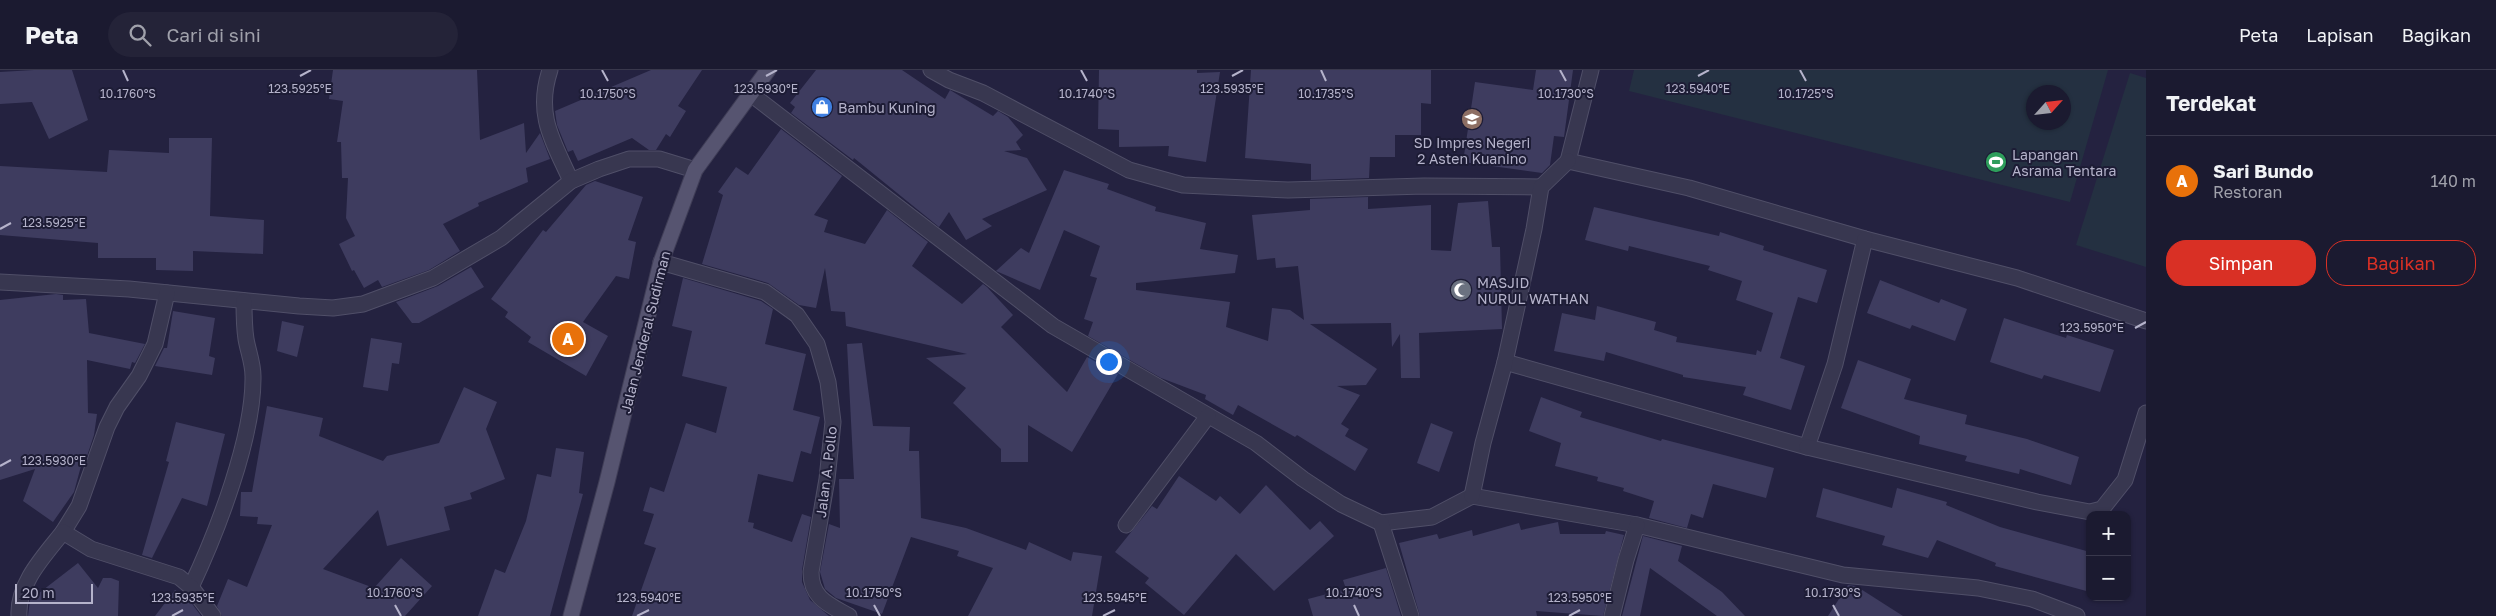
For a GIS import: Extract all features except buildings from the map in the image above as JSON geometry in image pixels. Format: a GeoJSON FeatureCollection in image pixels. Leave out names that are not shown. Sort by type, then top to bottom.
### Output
{"type":"FeatureCollection","features":[{"type":"Feature","properties":{"kind":"main road","name":"Jalan Jenderal Sudirman"},"geometry":{"type":"LineString","coordinates":[[571,616],[607,482],[661,262],[695,170],[768,70]]}},
{"type":"Feature","properties":{"kind":"street"},"geometry":{"type":"LineString","coordinates":[[550,70],[544,89],[543,109],[551,138],[571,181]]}},
{"type":"Feature","properties":{"kind":"street"},"geometry":{"type":"LineString","coordinates":[[931,70],[949,80],[983,93],[1129,170],[1183,185],[1288,190],[1424,186],[1541,187]]}},
{"type":"Feature","properties":{"kind":"street"},"geometry":{"type":"LineString","coordinates":[[1472,496],[1483,443],[1505,362],[1534,229],[1541,187],[1568,161],[1591,70]]}},
{"type":"Feature","properties":{"kind":"street"},"geometry":{"type":"LineString","coordinates":[[751,94],[1053,326],[1256,443],[1303,479],[1341,504],[1381,523],[1432,518],[1472,496],[1637,525],[1843,575],[1978,588],[2032,599],[2077,616]]}},
{"type":"Feature","properties":{"kind":"street"},"geometry":{"type":"LineString","coordinates":[[0,282],[167,293],[333,308],[363,304],[433,278],[501,238],[571,181],[629,159],[659,159],[695,170]]}},
{"type":"Feature","properties":{"kind":"street"},"geometry":{"type":"LineString","coordinates":[[1568,161],[1690,188],[1865,239],[2017,278],[2146,321]]}},
{"type":"Feature","properties":{"kind":"street"},"geometry":{"type":"LineString","coordinates":[[1808,447],[1835,364],[1865,239]]}},
{"type":"Feature","properties":{"kind":"street","name":"Jalan A. Pollo"},"geometry":{"type":"LineString","coordinates":[[661,262],[765,292],[797,315],[817,344],[828,382],[833,422],[827,479],[811,584],[823,600],[849,616]]}},
{"type":"Feature","properties":{"kind":"street"},"geometry":{"type":"LineString","coordinates":[[19,616],[19,600],[24,588],[79,506],[107,427],[139,376],[156,344],[167,293]]}},
{"type":"Feature","properties":{"kind":"street"},"geometry":{"type":"LineString","coordinates":[[190,587],[222,512],[243,440],[250,404],[253,376],[245,337],[244,301]]}},
{"type":"Feature","properties":{"kind":"street"},"geometry":{"type":"LineString","coordinates":[[1505,362],[1808,447],[2037,502],[2090,512],[2102,509],[2125,480],[2146,413]]}},
{"type":"Feature","properties":{"kind":"street"},"geometry":{"type":"LineString","coordinates":[[1126,526],[1208,416]]}},
{"type":"Feature","properties":{"kind":"street"},"geometry":{"type":"LineString","coordinates":[[1381,523],[1411,616]]}},
{"type":"Feature","properties":{"kind":"street"},"geometry":{"type":"LineString","coordinates":[[1612,616],[1637,525]]}},
{"type":"Feature","properties":{"kind":"street"},"geometry":{"type":"LineString","coordinates":[[63,532],[91,549],[179,577],[190,587],[213,616]]}},
{"type":"Feature","properties":{"kind":"shaded area","name":"Lapangan Asrama Tentara"},"geometry":{"type":"Polygon","coordinates":[[[1634,70],[2108,70],[2070,202],[1629,91],[1634,70]]]}},
{"type":"Feature","properties":{"kind":"shaded area"},"geometry":{"type":"Polygon","coordinates":[[[2130,73],[2146,78],[2146,267],[2076,245],[2130,73]]]}},
{"type":"Feature","properties":{"kind":"place","name":"Bambu Kuning"},"geometry":{"type":"Point","coordinates":[822,107]}},
{"type":"Feature","properties":{"kind":"place","name":"SD Impres Negeri 2 Asten Kuanino"},"geometry":{"type":"Point","coordinates":[1472,119]}},
{"type":"Feature","properties":{"kind":"place","name":"Lapangan Asrama Tentara"},"geometry":{"type":"Point","coordinates":[1996,162]}},
{"type":"Feature","properties":{"kind":"place","name":"MASJID NURUL WATHAN"},"geometry":{"type":"Point","coordinates":[1461,290]}},
{"type":"Feature","properties":{"kind":"place","name":"Sari Bundo"},"geometry":{"type":"Point","coordinates":[568,339]}}]}
